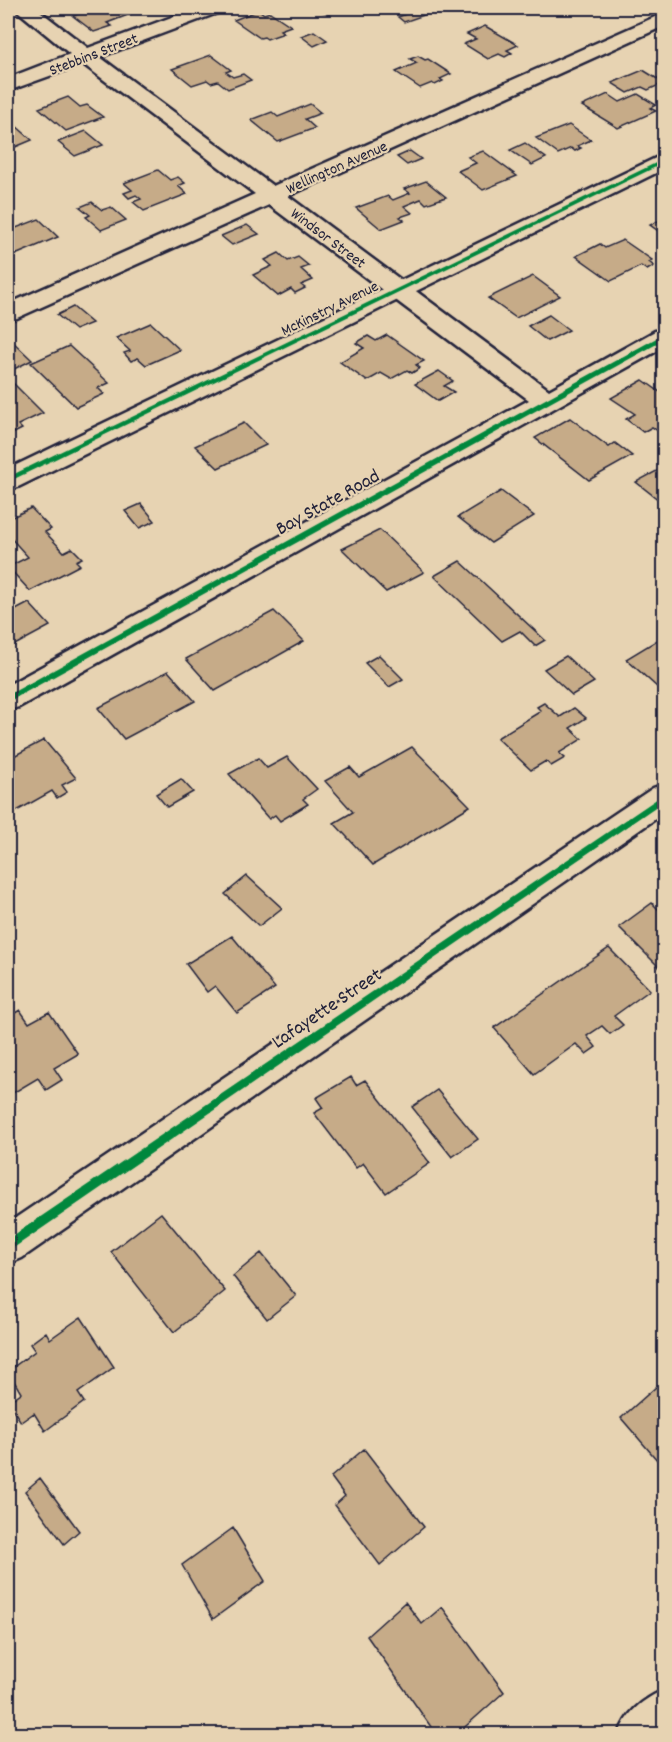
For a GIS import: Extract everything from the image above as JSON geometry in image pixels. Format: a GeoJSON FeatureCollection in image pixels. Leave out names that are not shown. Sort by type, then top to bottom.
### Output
{"type":"FeatureCollection","features":[{"type":"Feature","properties":{"kind":"street","name":"Windsor Street"},"geometry":{"type":"LineString","coordinates":[[24,8],[547,402]]}},
{"type":"Feature","properties":{"kind":"street","name":"Stebbins Street"},"geometry":{"type":"LineString","coordinates":[[8,85],[213,8]]}},
{"type":"Feature","properties":{"kind":"street","name":"Wellington Avenue"},"geometry":{"type":"LineString","coordinates":[[8,313],[664,19]]}},
{"type":"Feature","properties":{"kind":"street","name":"McKinstry Avenue"},"geometry":{"type":"LineString","coordinates":[[8,480],[664,161]]}},
{"type":"Feature","properties":{"kind":"street","name":"Bay State Road"},"geometry":{"type":"LineString","coordinates":[[8,699],[664,337]]}},
{"type":"Feature","properties":{"kind":"street","name":"Lafayette Street"},"geometry":{"type":"LineString","coordinates":[[8,1245],[664,797]]}},
{"type":"Feature","properties":{"kind":"street"},"geometry":{"type":"LineString","coordinates":[[642,1734],[664,1713]]}},
{"type":"Feature","properties":{"kind":"building"},"geometry":{"type":"Polygon","coordinates":[[[125,8],[133,13],[107,23],[112,26],[94,32],[73,16],[81,13],[77,10],[125,8]]]}},
{"type":"Feature","properties":{"kind":"building"},"geometry":{"type":"Polygon","coordinates":[[[313,8],[336,8],[340,10],[329,14],[313,8]]]}},
{"type":"Feature","properties":{"kind":"building"},"geometry":{"type":"Polygon","coordinates":[[[259,10],[264,14],[270,12],[291,26],[280,30],[284,33],[267,39],[260,38],[234,20],[259,10]]]}},
{"type":"Feature","properties":{"kind":"building"},"geometry":{"type":"Polygon","coordinates":[[[417,10],[424,15],[404,22],[398,17],[417,10]]]}},
{"type":"Feature","properties":{"kind":"building"},"geometry":{"type":"Polygon","coordinates":[[[485,26],[518,45],[507,50],[512,53],[505,57],[499,54],[488,59],[464,44],[476,39],[467,34],[485,26]]]}},
{"type":"Feature","properties":{"kind":"building"},"geometry":{"type":"Polygon","coordinates":[[[314,31],[327,40],[314,46],[301,36],[314,31]]]}},
{"type":"Feature","properties":{"kind":"building"},"geometry":{"type":"Polygon","coordinates":[[[211,55],[231,70],[226,72],[233,77],[243,74],[251,80],[228,89],[218,81],[211,83],[207,80],[192,85],[172,69],[211,55]]]}},
{"type":"Feature","properties":{"kind":"building"},"geometry":{"type":"Polygon","coordinates":[[[418,56],[425,60],[428,59],[451,74],[440,79],[443,81],[435,85],[432,83],[420,88],[396,72],[417,63],[410,59],[418,56]]]}},
{"type":"Feature","properties":{"kind":"building"},"geometry":{"type":"Polygon","coordinates":[[[643,70],[664,83],[648,90],[642,87],[628,93],[612,83],[643,70]]]}},
{"type":"Feature","properties":{"kind":"building"},"geometry":{"type":"Polygon","coordinates":[[[608,94],[620,102],[638,94],[656,105],[650,108],[656,111],[618,128],[582,106],[608,94]]]}},
{"type":"Feature","properties":{"kind":"building"},"geometry":{"type":"Polygon","coordinates":[[[68,97],[80,107],[87,105],[103,117],[66,131],[39,108],[68,97]]]}},
{"type":"Feature","properties":{"kind":"building"},"geometry":{"type":"Polygon","coordinates":[[[310,104],[321,113],[305,119],[315,128],[278,142],[251,120],[272,112],[278,117],[310,104]]]}},
{"type":"Feature","properties":{"kind":"building"},"geometry":{"type":"Polygon","coordinates":[[[8,119],[32,140],[8,150],[8,119]]]}},
{"type":"Feature","properties":{"kind":"building"},"geometry":{"type":"Polygon","coordinates":[[[569,125],[591,140],[577,146],[581,148],[575,151],[571,148],[558,154],[536,138],[569,125]]]}},
{"type":"Feature","properties":{"kind":"building"},"geometry":{"type":"Polygon","coordinates":[[[86,131],[103,145],[75,156],[58,142],[86,131]]]}},
{"type":"Feature","properties":{"kind":"building"},"geometry":{"type":"Polygon","coordinates":[[[525,143],[546,158],[532,165],[510,150],[525,143]]]}},
{"type":"Feature","properties":{"kind":"building"},"geometry":{"type":"Polygon","coordinates":[[[410,151],[421,159],[407,165],[397,157],[410,151]]]}},
{"type":"Feature","properties":{"kind":"building"},"geometry":{"type":"Polygon","coordinates":[[[483,151],[517,176],[483,190],[458,171],[476,163],[468,157],[483,151]]]}},
{"type":"Feature","properties":{"kind":"building"},"geometry":{"type":"Polygon","coordinates":[[[158,170],[170,180],[178,177],[185,183],[178,186],[187,194],[144,211],[133,202],[141,199],[136,195],[129,198],[124,193],[132,190],[124,183],[158,170]]]}},
{"type":"Feature","properties":{"kind":"building"},"geometry":{"type":"Polygon","coordinates":[[[426,181],[446,197],[426,204],[421,199],[404,206],[412,213],[400,217],[404,220],[381,229],[356,208],[388,196],[393,200],[410,193],[404,189],[426,181]]]}},
{"type":"Feature","properties":{"kind":"building"},"geometry":{"type":"Polygon","coordinates":[[[92,202],[102,210],[111,207],[126,220],[101,230],[86,217],[90,215],[80,207],[92,202]]]}},
{"type":"Feature","properties":{"kind":"building"},"geometry":{"type":"Polygon","coordinates":[[[664,218],[664,235],[650,225],[664,218]]]}},
{"type":"Feature","properties":{"kind":"building"},"geometry":{"type":"Polygon","coordinates":[[[39,219],[58,237],[15,255],[8,248],[8,231],[39,219]]]}},
{"type":"Feature","properties":{"kind":"building"},"geometry":{"type":"Polygon","coordinates":[[[247,225],[259,234],[232,245],[221,236],[247,225]]]}},
{"type":"Feature","properties":{"kind":"building"},"geometry":{"type":"Polygon","coordinates":[[[623,240],[652,260],[649,262],[654,266],[647,270],[641,266],[611,281],[576,256],[600,244],[605,248],[623,240]]]}},
{"type":"Feature","properties":{"kind":"building"},"geometry":{"type":"Polygon","coordinates":[[[279,253],[288,261],[298,257],[309,266],[301,269],[313,280],[301,285],[305,288],[295,293],[291,289],[278,296],[253,275],[272,266],[265,260],[279,253]]]}},
{"type":"Feature","properties":{"kind":"building"},"geometry":{"type":"Polygon","coordinates":[[[533,276],[560,296],[516,318],[488,298],[533,276]]]}},
{"type":"Feature","properties":{"kind":"building"},"geometry":{"type":"Polygon","coordinates":[[[73,307],[92,323],[75,330],[57,315],[73,307]]]}},
{"type":"Feature","properties":{"kind":"building"},"geometry":{"type":"Polygon","coordinates":[[[549,315],[569,330],[547,341],[528,326],[549,315]]]}},
{"type":"Feature","properties":{"kind":"building"},"geometry":{"type":"Polygon","coordinates":[[[151,323],[180,350],[146,365],[138,358],[131,361],[124,353],[130,351],[116,338],[151,323]]]}},
{"type":"Feature","properties":{"kind":"building"},"geometry":{"type":"Polygon","coordinates":[[[387,335],[424,361],[416,365],[420,368],[412,373],[407,370],[391,379],[381,373],[367,381],[340,362],[364,348],[356,343],[368,336],[376,341],[387,335]]]}},
{"type":"Feature","properties":{"kind":"building"},"geometry":{"type":"Polygon","coordinates":[[[10,339],[32,360],[12,370],[8,366],[8,340],[10,339]]]}},
{"type":"Feature","properties":{"kind":"building"},"geometry":{"type":"Polygon","coordinates":[[[69,346],[109,383],[98,388],[104,394],[76,407],[31,363],[69,346]]]}},
{"type":"Feature","properties":{"kind":"building"},"geometry":{"type":"Polygon","coordinates":[[[439,371],[453,381],[444,386],[454,392],[438,401],[415,384],[439,371]]]}},
{"type":"Feature","properties":{"kind":"building"},"geometry":{"type":"Polygon","coordinates":[[[643,380],[664,395],[664,433],[662,434],[652,427],[643,432],[626,419],[635,414],[611,398],[643,380]]]}},
{"type":"Feature","properties":{"kind":"building"},"geometry":{"type":"Polygon","coordinates":[[[11,381],[43,413],[18,425],[22,429],[8,436],[8,383],[11,381]]]}},
{"type":"Feature","properties":{"kind":"building"},"geometry":{"type":"Polygon","coordinates":[[[570,418],[609,447],[615,443],[632,456],[589,480],[535,438],[570,418]]]}},
{"type":"Feature","properties":{"kind":"building"},"geometry":{"type":"Polygon","coordinates":[[[244,423],[266,445],[218,468],[195,446],[244,423]]]}},
{"type":"Feature","properties":{"kind":"building"},"geometry":{"type":"Polygon","coordinates":[[[664,467],[664,504],[636,482],[664,467]]]}},
{"type":"Feature","properties":{"kind":"building"},"geometry":{"type":"Polygon","coordinates":[[[501,491],[534,516],[491,543],[458,517],[501,491]]]}},
{"type":"Feature","properties":{"kind":"building"},"geometry":{"type":"Polygon","coordinates":[[[141,504],[155,521],[139,528],[125,511],[141,504]]]}},
{"type":"Feature","properties":{"kind":"building"},"geometry":{"type":"Polygon","coordinates":[[[31,508],[51,529],[45,532],[64,552],[72,548],[82,558],[76,561],[80,565],[30,591],[8,567],[28,557],[8,535],[8,519],[31,508]]]}},
{"type":"Feature","properties":{"kind":"building"},"geometry":{"type":"Polygon","coordinates":[[[380,530],[424,572],[386,592],[342,549],[380,530]]]}},
{"type":"Feature","properties":{"kind":"building"},"geometry":{"type":"Polygon","coordinates":[[[460,561],[545,640],[535,646],[520,631],[502,641],[434,576],[460,561]]]}},
{"type":"Feature","properties":{"kind":"building"},"geometry":{"type":"Polygon","coordinates":[[[29,603],[50,626],[11,647],[8,643],[8,614],[29,603]]]}},
{"type":"Feature","properties":{"kind":"building"},"geometry":{"type":"Polygon","coordinates":[[[274,611],[304,641],[215,691],[186,659],[274,611]]]}},
{"type":"Feature","properties":{"kind":"building"},"geometry":{"type":"Polygon","coordinates":[[[664,636],[664,682],[657,687],[626,659],[664,636]]]}},
{"type":"Feature","properties":{"kind":"building"},"geometry":{"type":"Polygon","coordinates":[[[379,655],[403,679],[389,687],[365,663],[379,655]]]}},
{"type":"Feature","properties":{"kind":"building"},"geometry":{"type":"Polygon","coordinates":[[[566,656],[594,682],[572,695],[544,669],[566,656]]]}},
{"type":"Feature","properties":{"kind":"building"},"geometry":{"type":"Polygon","coordinates":[[[168,671],[195,701],[124,739],[98,708],[168,671]]]}},
{"type":"Feature","properties":{"kind":"building"},"geometry":{"type":"Polygon","coordinates":[[[544,703],[560,717],[574,708],[586,718],[570,728],[582,739],[559,753],[565,758],[551,766],[546,761],[531,770],[497,738],[541,711],[537,707],[544,703]]]}},
{"type":"Feature","properties":{"kind":"building"},"geometry":{"type":"Polygon","coordinates":[[[44,740],[76,778],[62,785],[67,792],[57,798],[52,791],[8,816],[8,759],[44,740]]]}},
{"type":"Feature","properties":{"kind":"building"},"geometry":{"type":"Polygon","coordinates":[[[412,747],[470,806],[373,865],[334,823],[353,812],[325,781],[350,767],[359,777],[412,747]]]}},
{"type":"Feature","properties":{"kind":"building"},"geometry":{"type":"Polygon","coordinates":[[[287,757],[317,789],[303,799],[308,804],[280,821],[275,815],[269,819],[229,774],[258,758],[267,768],[287,757]]]}},
{"type":"Feature","properties":{"kind":"building"},"geometry":{"type":"Polygon","coordinates":[[[181,779],[193,792],[167,807],[156,794],[181,779]]]}},
{"type":"Feature","properties":{"kind":"building"},"geometry":{"type":"Polygon","coordinates":[[[247,876],[282,908],[259,926],[225,894],[247,876]]]}},
{"type":"Feature","properties":{"kind":"building"},"geometry":{"type":"Polygon","coordinates":[[[652,903],[664,915],[664,972],[619,927],[652,903]]]}},
{"type":"Feature","properties":{"kind":"building"},"geometry":{"type":"Polygon","coordinates":[[[232,936],[275,988],[237,1013],[215,986],[207,992],[186,964],[232,936]]]}},
{"type":"Feature","properties":{"kind":"building"},"geometry":{"type":"Polygon","coordinates":[[[609,948],[650,990],[614,1016],[623,1025],[610,1034],[602,1026],[587,1036],[596,1047],[586,1054],[576,1044],[534,1074],[494,1028],[609,948]]]}},
{"type":"Feature","properties":{"kind":"building"},"geometry":{"type":"Polygon","coordinates":[[[20,1010],[29,1023],[49,1012],[78,1054],[54,1068],[62,1080],[46,1090],[38,1078],[8,1096],[8,1017],[20,1010]]]}},
{"type":"Feature","properties":{"kind":"building"},"geometry":{"type":"Polygon","coordinates":[[[351,1077],[356,1085],[365,1080],[430,1163],[386,1193],[363,1163],[356,1168],[314,1113],[323,1108],[316,1098],[351,1077]]]}},
{"type":"Feature","properties":{"kind":"building"},"geometry":{"type":"Polygon","coordinates":[[[437,1090],[478,1139],[452,1157],[412,1107],[437,1090]]]}},
{"type":"Feature","properties":{"kind":"building"},"geometry":{"type":"Polygon","coordinates":[[[161,1213],[225,1291],[174,1332],[111,1252],[161,1213]]]}},
{"type":"Feature","properties":{"kind":"building"},"geometry":{"type":"Polygon","coordinates":[[[261,1253],[296,1296],[267,1319],[233,1276],[261,1253]]]}},
{"type":"Feature","properties":{"kind":"building"},"geometry":{"type":"Polygon","coordinates":[[[81,1317],[114,1367],[78,1393],[84,1402],[45,1431],[34,1413],[21,1422],[8,1402],[21,1393],[8,1371],[35,1351],[30,1344],[46,1332],[50,1339],[81,1317]]]}},
{"type":"Feature","properties":{"kind":"building"},"geometry":{"type":"Polygon","coordinates":[[[664,1380],[664,1468],[621,1418],[664,1380]]]}},
{"type":"Feature","properties":{"kind":"building"},"geometry":{"type":"Polygon","coordinates":[[[364,1449],[424,1527],[380,1565],[335,1505],[345,1496],[331,1477],[364,1449]]]}},
{"type":"Feature","properties":{"kind":"building"},"geometry":{"type":"Polygon","coordinates":[[[40,1478],[79,1531],[64,1544],[25,1491],[40,1478]]]}},
{"type":"Feature","properties":{"kind":"building"},"geometry":{"type":"Polygon","coordinates":[[[233,1528],[265,1581],[213,1619],[182,1565],[233,1528]]]}},
{"type":"Feature","properties":{"kind":"building"},"geometry":{"type":"Polygon","coordinates":[[[405,1602],[422,1624],[442,1607],[504,1692],[457,1734],[436,1734],[367,1636],[405,1602]]]}},
{"type":"Feature","properties":{"kind":"cycle path"},"geometry":{"type":"LineString","coordinates":[[8,480],[664,161]]}},
{"type":"Feature","properties":{"kind":"cycle path"},"geometry":{"type":"LineString","coordinates":[[8,699],[664,337]]}},
{"type":"Feature","properties":{"kind":"cycle path"},"geometry":{"type":"LineString","coordinates":[[8,1245],[664,797]]}}]}
